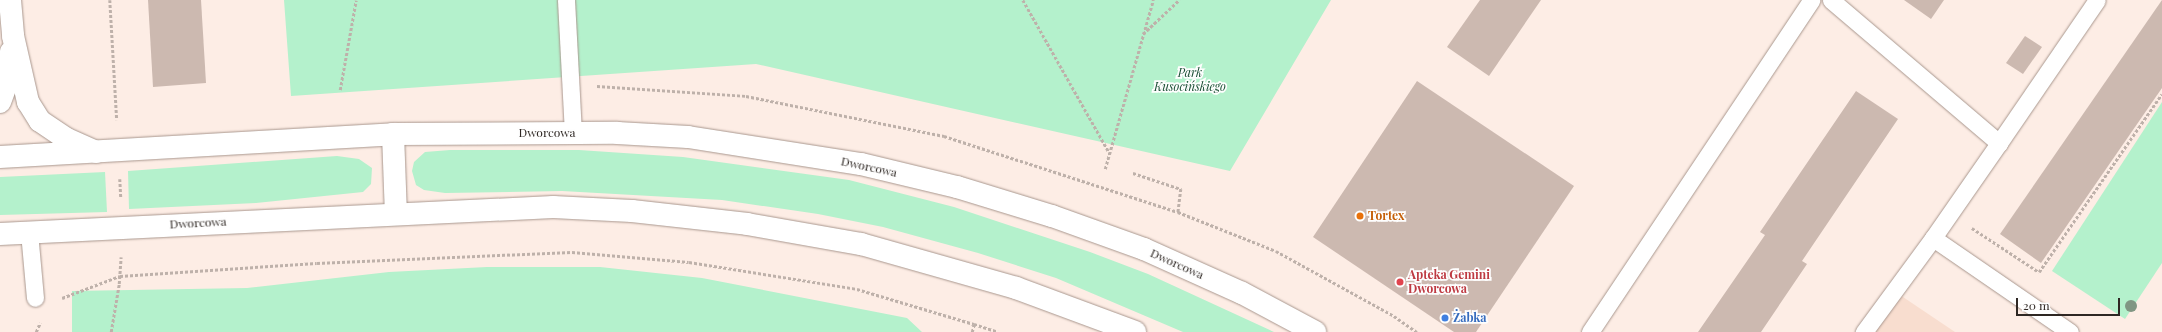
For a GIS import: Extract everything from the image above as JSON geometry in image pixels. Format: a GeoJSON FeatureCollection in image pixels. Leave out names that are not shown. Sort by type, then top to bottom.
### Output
{"type":"FeatureCollection","features":[{"type":"Feature","properties":{"kind":"street"},"geometry":{"type":"LineString","coordinates":[[10,0],[13,36],[28,102],[40,121],[67,139],[96,152]]}},
{"type":"Feature","properties":{"kind":"street"},"geometry":{"type":"LineString","coordinates":[[0,102],[8,80],[13,36]]}},
{"type":"Feature","properties":{"kind":"street","name":"Dworcowa"},"geometry":{"type":"LineString","coordinates":[[0,158],[393,134],[573,133],[688,137],[768,148],[861,164],[957,187],[1052,216],[1144,249],[1242,293],[1315,332]]}},
{"type":"Feature","properties":{"kind":"street"},"geometry":{"type":"LineString","coordinates":[[393,134],[396,214]]}},
{"type":"Feature","properties":{"kind":"street","name":"Dworcowa"},"geometry":{"type":"LineString","coordinates":[[0,234],[553,207],[632,211],[747,224],[861,244],[1016,288],[1135,332]]}},
{"type":"Feature","properties":{"kind":"lane"},"geometry":{"type":"LineString","coordinates":[[566,0],[573,133]]}},
{"type":"Feature","properties":{"kind":"lane"},"geometry":{"type":"LineString","coordinates":[[1590,332],[1811,0]]}},
{"type":"Feature","properties":{"kind":"lane"},"geometry":{"type":"LineString","coordinates":[[1831,0],[1999,143]]}},
{"type":"Feature","properties":{"kind":"lane"},"geometry":{"type":"LineString","coordinates":[[1867,331],[2097,0]]}},
{"type":"Feature","properties":{"kind":"lane"},"geometry":{"type":"LineString","coordinates":[[29,232],[35,298]]}},
{"type":"Feature","properties":{"kind":"lane"},"geometry":{"type":"LineString","coordinates":[[1933,238],[2070,332]]}},
{"type":"Feature","properties":{"kind":"path"},"geometry":{"type":"LineString","coordinates":[[110,0],[122,227],[120,276],[111,332]]}},
{"type":"Feature","properties":{"kind":"path"},"geometry":{"type":"LineString","coordinates":[[340,90],[356,0]]}},
{"type":"Feature","properties":{"kind":"path"},"geometry":{"type":"LineString","coordinates":[[1023,0],[1110,154]]}},
{"type":"Feature","properties":{"kind":"path"},"geometry":{"type":"LineString","coordinates":[[1105,169],[1142,34],[1153,0]]}},
{"type":"Feature","properties":{"kind":"path"},"geometry":{"type":"LineString","coordinates":[[1142,34],[1179,0]]}},
{"type":"Feature","properties":{"kind":"path"},"geometry":{"type":"LineString","coordinates":[[570,84],[746,96],[944,136],[1178,212],[1276,251],[1394,316],[1417,332]]}},
{"type":"Feature","properties":{"kind":"path"},"geometry":{"type":"LineString","coordinates":[[1968,225],[2039,272],[2162,94]]}},
{"type":"Feature","properties":{"kind":"path"},"geometry":{"type":"LineString","coordinates":[[1133,173],[1181,189],[1178,212]]}},
{"type":"Feature","properties":{"kind":"path"},"geometry":{"type":"LineString","coordinates":[[56,300],[120,276],[317,263],[572,252],[689,262],[857,289],[998,332]]}},
{"type":"Feature","properties":{"kind":"path"},"geometry":{"type":"LineString","coordinates":[[36,332],[41,320]]}},
{"type":"Feature","properties":{"kind":"path"},"geometry":{"type":"LineString","coordinates":[[972,332],[974,324]]}},
{"type":"Feature","properties":{"kind":"shaded area"},"geometry":{"type":"Polygon","coordinates":[[[1900,295],[1955,332],[1873,332],[1900,295]]]}},
{"type":"Feature","properties":{"kind":"green space","name":"Park Kusocińskiego"},"geometry":{"type":"Polygon","coordinates":[[[284,0],[1331,0],[1230,171],[756,64],[291,96],[284,0]]]}},
{"type":"Feature","properties":{"kind":"green space"},"geometry":{"type":"Polygon","coordinates":[[[2162,102],[2162,263],[2125,319],[2052,271],[2162,102]]]}},
{"type":"Feature","properties":{"kind":"green space"},"geometry":{"type":"Polygon","coordinates":[[[450,150],[579,150],[683,157],[849,180],[954,207],[1090,252],[1148,274],[1274,332],[1183,332],[1056,278],[978,253],[883,227],[818,214],[722,200],[562,191],[445,193],[424,190],[416,185],[412,171],[414,162],[425,152],[450,150]]]}},
{"type":"Feature","properties":{"kind":"green space"},"geometry":{"type":"Polygon","coordinates":[[[337,156],[359,159],[372,168],[371,184],[363,192],[256,203],[129,209],[128,171],[337,156]]]}},
{"type":"Feature","properties":{"kind":"green space"},"geometry":{"type":"Polygon","coordinates":[[[105,172],[107,212],[0,215],[0,177],[105,172]]]}},
{"type":"Feature","properties":{"kind":"green space"},"geometry":{"type":"Polygon","coordinates":[[[487,267],[600,267],[702,278],[907,318],[922,332],[72,332],[72,291],[247,288],[389,272],[487,267]]]}},
{"type":"Feature","properties":{"kind":"building"},"geometry":{"type":"Polygon","coordinates":[[[148,0],[201,0],[206,83],[153,87],[148,0]]]}},
{"type":"Feature","properties":{"kind":"building"},"geometry":{"type":"Polygon","coordinates":[[[1480,0],[1541,0],[1489,76],[1447,47],[1480,0]]]}},
{"type":"Feature","properties":{"kind":"building"},"geometry":{"type":"Polygon","coordinates":[[[1904,0],[1944,0],[1931,19],[1904,0]]]}},
{"type":"Feature","properties":{"kind":"building"},"geometry":{"type":"Polygon","coordinates":[[[2162,0],[2162,88],[2041,263],[2000,234],[2162,0]]]}},
{"type":"Feature","properties":{"kind":"building"},"geometry":{"type":"Polygon","coordinates":[[[2025,36],[2042,47],[2023,74],[2006,63],[2025,36]]]}},
{"type":"Feature","properties":{"kind":"building"},"geometry":{"type":"Polygon","coordinates":[[[1417,81],[1574,186],[1476,332],[1454,332],[1313,237],[1417,81]]]}},
{"type":"Feature","properties":{"kind":"building"},"geometry":{"type":"Polygon","coordinates":[[[1856,91],[1898,119],[1802,261],[1807,264],[1761,332],[1698,332],[1765,235],[1760,232],[1856,91]]]}},
{"type":"Feature","properties":{"kind":"place","name":"Tortex"},"geometry":{"type":"Point","coordinates":[1360,216]}},
{"type":"Feature","properties":{"kind":"place","name":"Apteka Gemini Dworcowa"},"geometry":{"type":"Point","coordinates":[1400,282]}},
{"type":"Feature","properties":{"kind":"place","name":"Żabka"},"geometry":{"type":"Point","coordinates":[1445,318]}}]}
